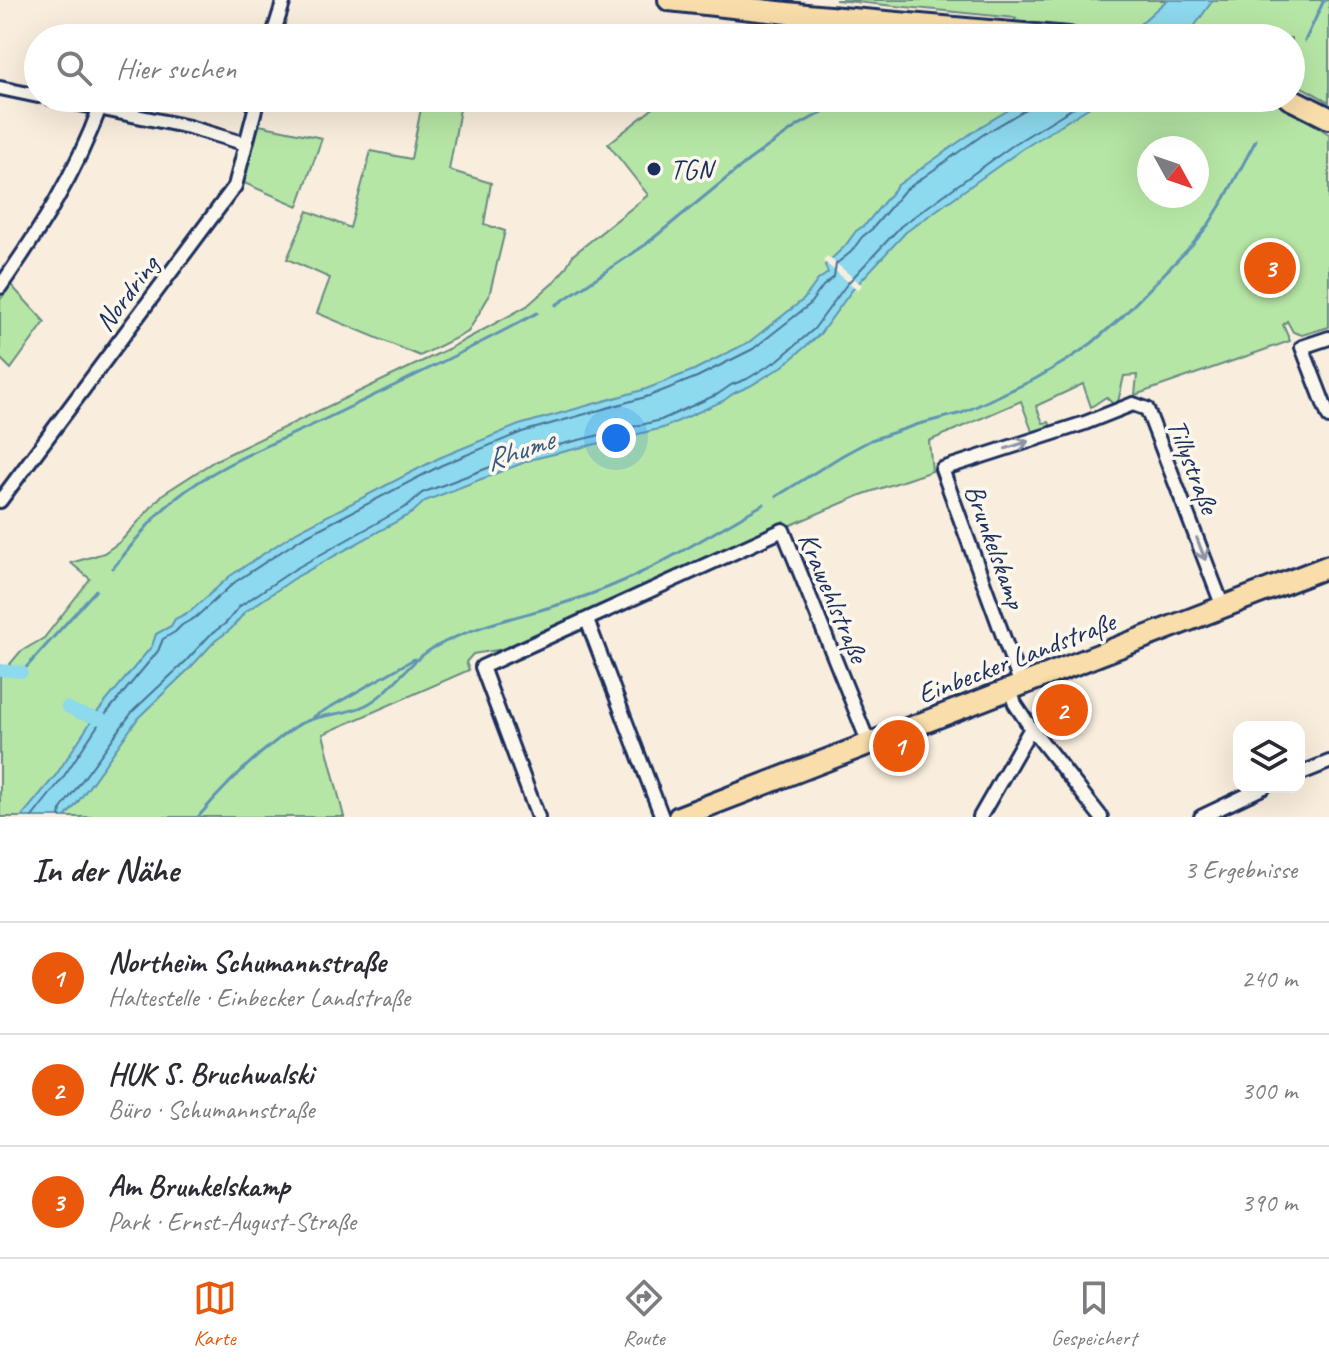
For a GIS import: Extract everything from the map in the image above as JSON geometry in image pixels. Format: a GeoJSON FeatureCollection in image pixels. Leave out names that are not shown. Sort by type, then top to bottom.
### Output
{"type":"FeatureCollection","features":[{"type":"Feature","properties":{"kind":"main road"},"geometry":{"type":"LineString","coordinates":[[669,0],[913,24]]}},
{"type":"Feature","properties":{"kind":"main road"},"geometry":{"type":"LineString","coordinates":[[1305,106],[1329,118]]}},
{"type":"Feature","properties":{"kind":"main road","name":"Einbecker Landstraße"},"geometry":{"type":"LineString","coordinates":[[679,817],[1329,566]]}},
{"type":"Feature","properties":{"kind":"street"},"geometry":{"type":"LineString","coordinates":[[276,24],[284,0]]}},
{"type":"Feature","properties":{"kind":"street"},"geometry":{"type":"LineString","coordinates":[[0,88],[24,93]]}},
{"type":"Feature","properties":{"kind":"street"},"geometry":{"type":"LineString","coordinates":[[0,287],[59,198],[86,145],[98,112]]}},
{"type":"Feature","properties":{"kind":"street"},"geometry":{"type":"LineString","coordinates":[[122,112],[246,144]]}},
{"type":"Feature","properties":{"kind":"street","name":"Nordring"},"geometry":{"type":"LineString","coordinates":[[0,501],[235,186],[254,112]]}},
{"type":"Feature","properties":{"kind":"street"},"geometry":{"type":"LineString","coordinates":[[1329,338],[1302,347],[1329,417]]}},
{"type":"Feature","properties":{"kind":"street","name":"Tillystraße"},"geometry":{"type":"LineString","coordinates":[[942,469],[1085,423],[1133,404],[1147,409],[1223,607]]}},
{"type":"Feature","properties":{"kind":"street","name":"Brunkelskamp"},"geometry":{"type":"LineString","coordinates":[[942,469],[1016,687],[1015,704],[1101,817]]}},
{"type":"Feature","properties":{"kind":"street","name":"Krawehlstraße"},"geometry":{"type":"LineString","coordinates":[[587,620],[783,530],[869,744]]}},
{"type":"Feature","properties":{"kind":"street"},"geometry":{"type":"LineString","coordinates":[[538,817],[482,667],[587,620],[662,817]]}},
{"type":"Feature","properties":{"kind":"street"},"geometry":{"type":"LineString","coordinates":[[980,817],[1031,728]]}},
{"type":"Feature","properties":{"kind":"street"},"geometry":{"type":"LineString","coordinates":[[1305,772],[1329,762]]}},
{"type":"Feature","properties":{"kind":"street"},"geometry":{"type":"LineString","coordinates":[[1201,817],[1251,793]]}},
{"type":"Feature","properties":{"kind":"green space"},"geometry":{"type":"Polygon","coordinates":[[[835,0],[1329,0],[1329,102],[1305,89],[1305,24],[1012,24],[1016,18],[835,0]]]}},
{"type":"Feature","properties":{"kind":"green space"},"geometry":{"type":"Polygon","coordinates":[[[420,112],[459,112],[449,170],[491,183],[484,224],[505,231],[489,296],[468,332],[420,356],[317,313],[330,278],[287,259],[308,211],[350,228],[371,151],[411,159],[420,112]]]}},
{"type":"Feature","properties":{"kind":"green space"},"geometry":{"type":"Polygon","coordinates":[[[648,112],[1293,112],[1329,134],[1329,327],[1302,335],[1293,332],[1287,321],[1283,325],[1290,341],[1135,395],[1137,375],[1124,376],[1118,402],[1113,404],[1106,397],[1091,407],[1083,384],[1036,406],[1043,423],[1049,422],[1051,427],[1033,434],[1021,401],[929,441],[932,471],[861,495],[789,526],[772,526],[742,545],[510,648],[473,654],[466,662],[469,670],[323,734],[344,817],[0,817],[0,676],[20,652],[44,638],[90,579],[71,563],[104,553],[121,541],[163,494],[216,460],[450,348],[527,306],[553,283],[573,255],[648,195],[608,144],[648,112]]]}},
{"type":"Feature","properties":{"kind":"green space"},"geometry":{"type":"Polygon","coordinates":[[[259,125],[322,138],[298,206],[244,183],[259,125]]]}},
{"type":"Feature","properties":{"kind":"green space"},"geometry":{"type":"Polygon","coordinates":[[[11,285],[45,322],[11,369],[0,358],[0,300],[11,285]]]}},
{"type":"Feature","properties":{"kind":"water"},"geometry":{"type":"Polygon","coordinates":[[[1167,0],[1213,0],[1196,24],[1140,24],[1167,0]]]}},
{"type":"Feature","properties":{"kind":"water","name":"Rhume"},"geometry":{"type":"Polygon","coordinates":[[[1005,112],[1082,112],[1021,150],[906,232],[853,289],[820,334],[783,366],[750,386],[663,428],[533,459],[425,501],[412,513],[298,576],[245,612],[139,717],[65,817],[21,817],[56,775],[98,711],[152,646],[156,634],[191,611],[230,576],[298,531],[439,458],[519,425],[646,389],[694,370],[749,342],[804,299],[818,280],[828,273],[825,265],[866,224],[898,185],[1005,112]]]}},
{"type":"Feature","properties":{"kind":"pier"},"geometry":{"type":"Polygon","coordinates":[[[827,256],[862,285],[858,290],[823,261],[827,256]]]}},
{"type":"Feature","properties":{"kind":"waterway"},"geometry":{"type":"LineString","coordinates":[[1305,41],[1324,0]]}},
{"type":"Feature","properties":{"kind":"waterway"},"geometry":{"type":"LineString","coordinates":[[556,305],[645,245],[749,160],[823,112]]}},
{"type":"Feature","properties":{"kind":"waterway"},"geometry":{"type":"LineString","coordinates":[[777,496],[871,440],[962,413],[1035,379],[1092,343],[1122,317],[1209,224],[1256,140]]}},
{"type":"Feature","properties":{"kind":"waterway"},"geometry":{"type":"LineString","coordinates":[[113,568],[165,507],[207,476],[537,313]]}},
{"type":"Feature","properties":{"kind":"waterway"},"geometry":{"type":"LineString","coordinates":[[198,817],[245,767],[291,730],[314,718],[366,705],[435,647],[473,630],[614,585],[679,553],[764,504]]}},
{"type":"Feature","properties":{"kind":"waterway"},"geometry":{"type":"LineString","coordinates":[[22,672],[96,590]]}},
{"type":"Feature","properties":{"kind":"waterway"},"geometry":{"type":"LineString","coordinates":[[313,717],[414,659]]}},
{"type":"Feature","properties":{"kind":"waterway"},"geometry":{"type":"LineString","coordinates":[[0,670],[22,672]]}},
{"type":"Feature","properties":{"kind":"waterway"},"geometry":{"type":"LineString","coordinates":[[67,707],[107,721]]}},
{"type":"Feature","properties":{"kind":"place","name":"TGN"},"geometry":{"type":"Point","coordinates":[654,169]}},
{"type":"Feature","properties":{"kind":"place","name":"Am Brunkelskamp"},"geometry":{"type":"Point","coordinates":[1270,268]}},
{"type":"Feature","properties":{"kind":"place","name":"HUK S. Bruchwalski"},"geometry":{"type":"Point","coordinates":[1062,710]}},
{"type":"Feature","properties":{"kind":"place","name":"Northeim Schumannstraße"},"geometry":{"type":"Point","coordinates":[899,746]}}]}
